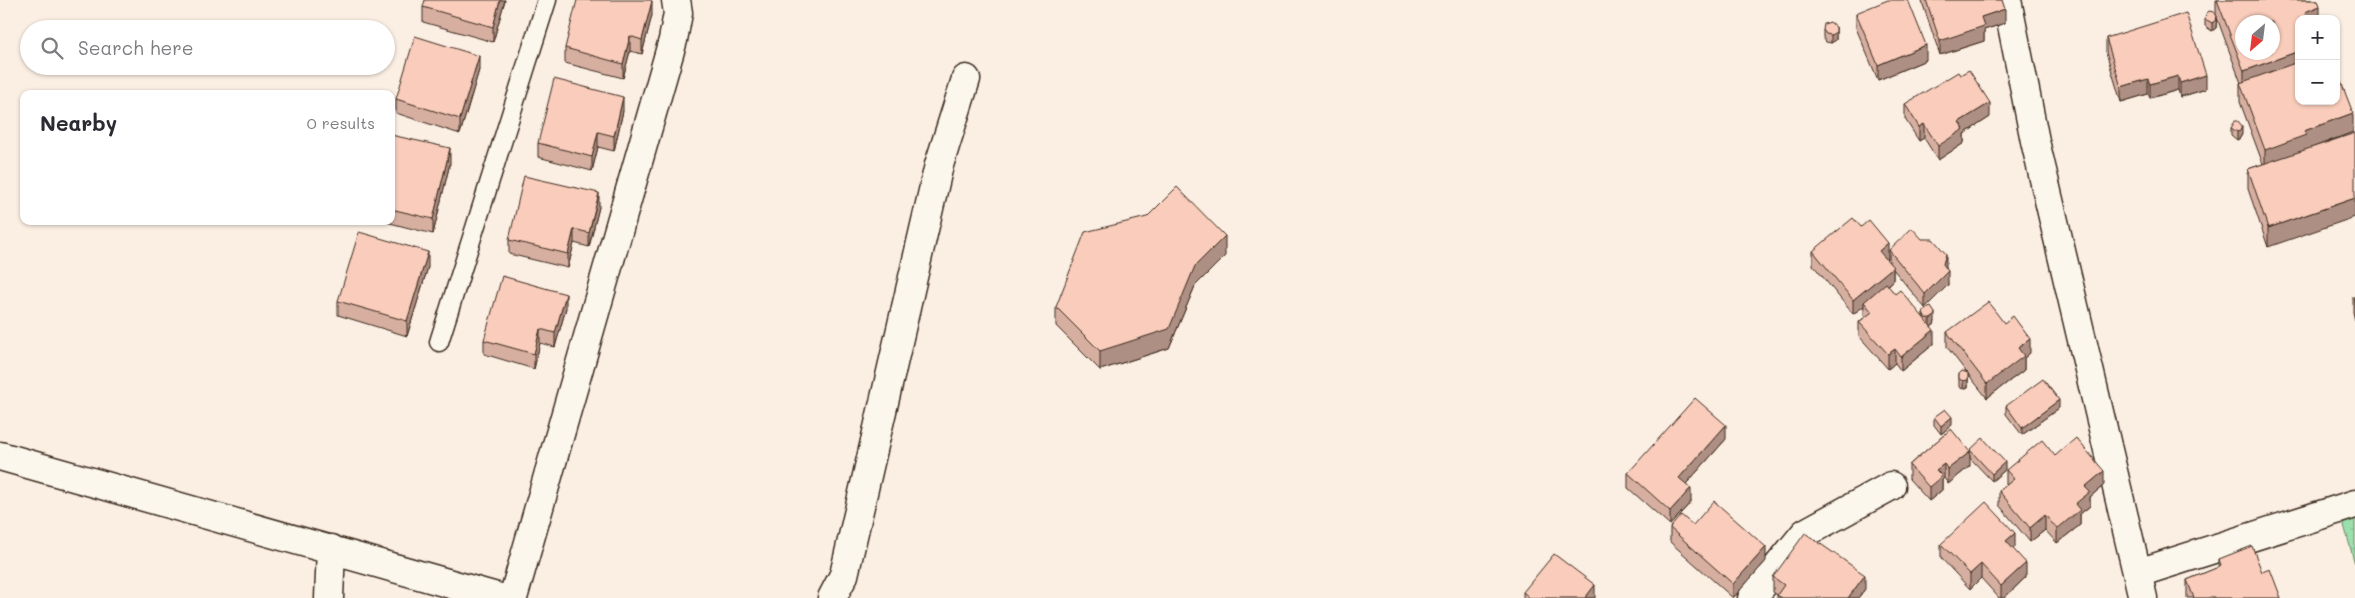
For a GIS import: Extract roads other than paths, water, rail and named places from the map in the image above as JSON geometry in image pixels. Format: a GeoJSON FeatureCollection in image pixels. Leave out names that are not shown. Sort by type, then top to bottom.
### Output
{"type":"FeatureCollection","features":[{"type":"Feature","properties":{"kind":"street"},"geometry":{"type":"LineString","coordinates":[[513,598],[673,40],[678,13],[676,0]]}},
{"type":"Feature","properties":{"kind":"street"},"geometry":{"type":"LineString","coordinates":[[2007,0],[2034,140],[2140,585],[2355,504]]}},
{"type":"Feature","properties":{"kind":"street"},"geometry":{"type":"LineString","coordinates":[[832,598],[844,575],[939,165],[966,79]]}},
{"type":"Feature","properties":{"kind":"street"},"geometry":{"type":"LineString","coordinates":[[0,456],[500,598]]}},
{"type":"Feature","properties":{"kind":"street"},"geometry":{"type":"LineString","coordinates":[[1752,598],[1805,533],[1891,486]]}},
{"type":"Feature","properties":{"kind":"street"},"geometry":{"type":"LineString","coordinates":[[329,598],[331,549]]}},
{"type":"Feature","properties":{"kind":"lane"},"geometry":{"type":"LineString","coordinates":[[439,342],[547,0]]}}]}
